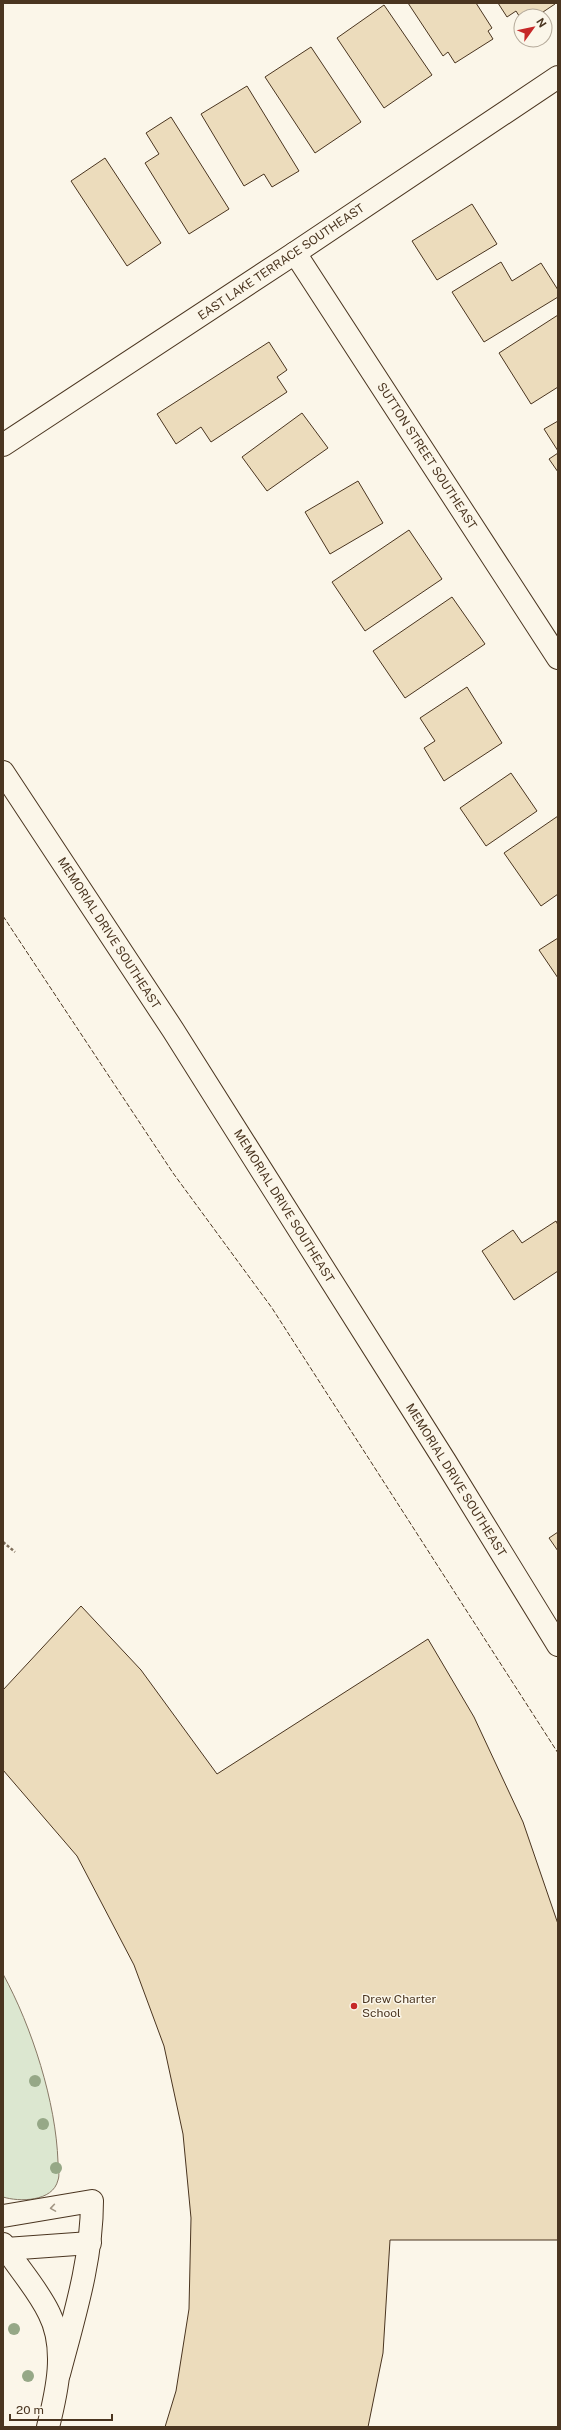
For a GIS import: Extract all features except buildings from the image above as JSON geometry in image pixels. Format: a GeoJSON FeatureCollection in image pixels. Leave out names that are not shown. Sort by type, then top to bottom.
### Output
{"type":"FeatureCollection","features":[{"type":"Feature","properties":{"kind":"street","name":"EAST LAKE TERRACE SOUTHEAST"},"geometry":{"type":"LineString","coordinates":[[3,445],[296,253],[558,77]]}},
{"type":"Feature","properties":{"kind":"street","name":"SUTTON STREET SOUTHEAST"},"geometry":{"type":"LineString","coordinates":[[296,253],[558,658]]}},
{"type":"Feature","properties":{"kind":"street","name":"MEMORIAL DRIVE SOUTHEAST"},"geometry":{"type":"LineString","coordinates":[[3,772],[173,1030],[441,1455],[558,1645]]}},
{"type":"Feature","properties":{"kind":"street"},"geometry":{"type":"LineString","coordinates":[[3,2216],[92,2201],[90,2243],[82,2287],[59,2374],[48,2427]]}},
{"type":"Feature","properties":{"kind":"street"},"geometry":{"type":"LineString","coordinates":[[5,2246],[90,2243]]}},
{"type":"Feature","properties":{"kind":"street"},"geometry":{"type":"LineString","coordinates":[[5,2246],[50,2313],[58,2345],[59,2374]]}},
{"type":"Feature","properties":{"kind":"path"},"geometry":{"type":"LineString","coordinates":[[3,1542],[15,1552]]}},
{"type":"Feature","properties":{"kind":"green space"},"geometry":{"type":"Polygon","coordinates":[[[3,1974],[24,2017],[33,2041],[41,2065],[53,2115],[59,2174],[58,2180],[50,2193],[35,2199],[18,2200],[3,2197],[3,1974]]]}},
{"type":"Feature","properties":{"kind":"fence"},"geometry":{"type":"LineString","coordinates":[[3,916],[173,1173],[272,1308],[558,1753]]}},
{"type":"Feature","properties":{"kind":"place","name":"Drew Charter School"},"geometry":{"type":"Point","coordinates":[354,2006]}}]}
